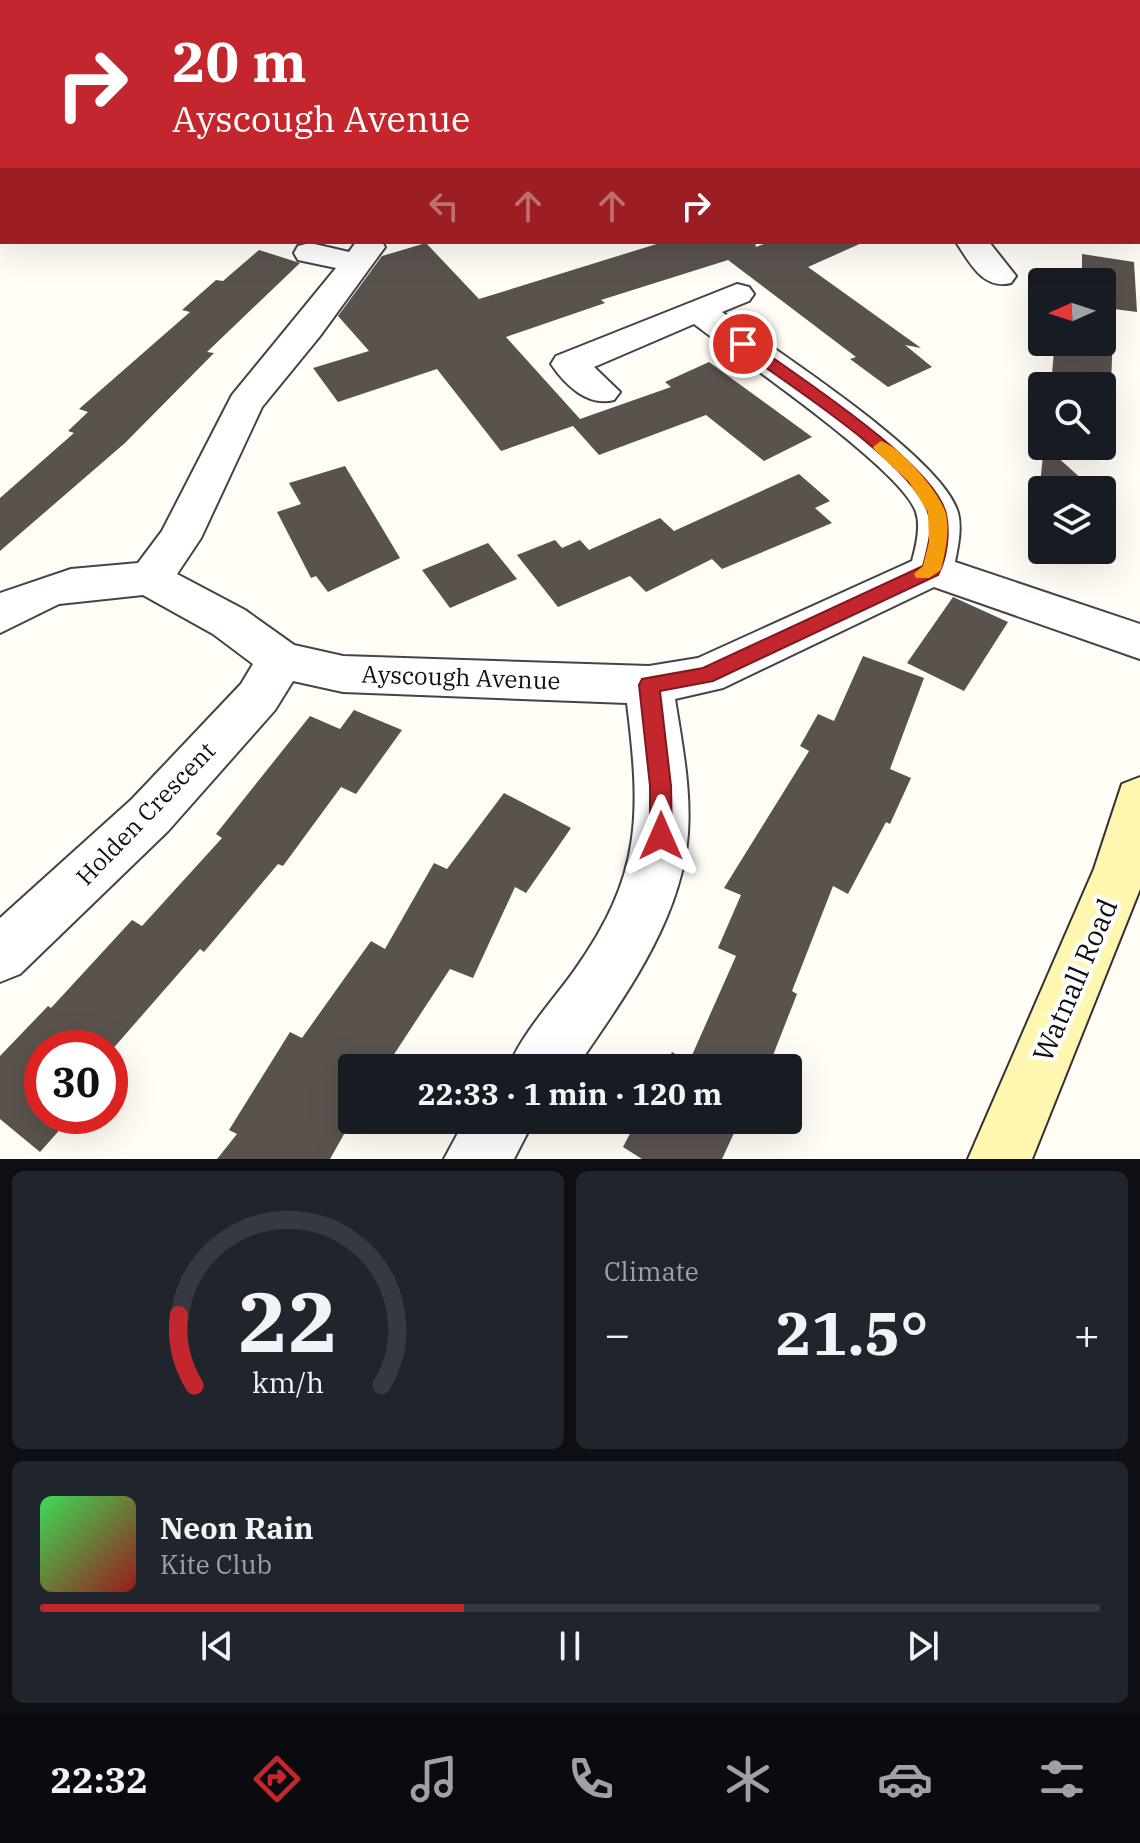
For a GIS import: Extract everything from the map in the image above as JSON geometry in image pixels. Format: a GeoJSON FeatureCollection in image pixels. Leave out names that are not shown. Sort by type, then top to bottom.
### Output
{"type":"FeatureCollection","features":[{"type":"Feature","properties":{"kind":"main road","name":"Watnall Road"},"geometry":{"type":"LineString","coordinates":[[1000,1159],[1121,869],[1140,799]]}},
{"type":"Feature","properties":{"kind":"street"},"geometry":{"type":"LineString","coordinates":[[974,244],[999,276]]}},
{"type":"Feature","properties":{"kind":"street"},"geometry":{"type":"LineString","coordinates":[[0,616],[41,595],[101,579],[150,579],[180,538],[245,403],[308,329],[362,255],[310,253]]}},
{"type":"Feature","properties":{"kind":"street"},"geometry":{"type":"LineString","coordinates":[[601,392],[569,364],[737,294]]}},
{"type":"Feature","properties":{"kind":"street"},"geometry":{"type":"LineString","coordinates":[[698,311],[884,449],[915,478],[937,512],[938,542],[932,570],[1140,642]]}},
{"type":"Feature","properties":{"kind":"street","name":"Ayscough Avenue"},"geometry":{"type":"LineString","coordinates":[[150,579],[215,614],[281,660],[343,674],[649,685],[706,675],[932,570]]}},
{"type":"Feature","properties":{"kind":"street","name":"Holden Crescent"},"geometry":{"type":"LineString","coordinates":[[0,955],[150,815],[258,697],[281,660]]}},
{"type":"Feature","properties":{"kind":"street"},"geometry":{"type":"LineString","coordinates":[[549,1054],[597,986],[650,894],[661,824],[661,786],[649,685]]}},
{"type":"Feature","properties":{"kind":"street"},"geometry":{"type":"LineString","coordinates":[[476,1159],[493,1134]]}},
{"type":"Feature","properties":{"kind":"building"},"geometry":{"type":"Polygon","coordinates":[[[427,244],[479,299],[657,244],[755,244],[756,247],[764,244],[860,244],[808,267],[921,348],[905,345],[932,367],[888,387],[850,359],[856,357],[728,260],[601,300],[605,303],[506,337],[580,419],[671,387],[665,382],[709,362],[812,437],[764,461],[706,415],[599,455],[573,426],[501,451],[437,369],[338,402],[313,368],[369,351],[338,316],[382,256],[427,244]]]}},
{"type":"Feature","properties":{"kind":"building"},"geometry":{"type":"Polygon","coordinates":[[[259,250],[300,263],[207,352],[214,353],[125,443],[0,551],[0,498],[74,433],[68,431],[88,412],[79,409],[190,312],[182,310],[216,280],[223,281],[259,250]]]}},
{"type":"Feature","properties":{"kind":"building"},"geometry":{"type":"Polygon","coordinates":[[[1082,254],[1134,262],[1137,312],[1116,309],[1116,268],[1082,268],[1082,254]]]}},
{"type":"Feature","properties":{"kind":"building"},"geometry":{"type":"Polygon","coordinates":[[[1054,356],[1112,356],[1111,372],[1052,372],[1054,356]]]}},
{"type":"Feature","properties":{"kind":"building"},"geometry":{"type":"Polygon","coordinates":[[[1043,460],[1061,460],[1078,476],[1041,476],[1043,460]]]}},
{"type":"Feature","properties":{"kind":"building"},"geometry":{"type":"Polygon","coordinates":[[[345,466],[400,558],[328,592],[316,576],[311,578],[277,512],[301,504],[289,483],[345,466]]]}},
{"type":"Feature","properties":{"kind":"building"},"geometry":{"type":"Polygon","coordinates":[[[799,474],[830,501],[815,508],[832,523],[722,569],[712,559],[646,592],[630,576],[558,607],[517,555],[555,540],[562,548],[580,540],[589,550],[660,518],[674,531],[799,474]]]}},
{"type":"Feature","properties":{"kind":"building"},"geometry":{"type":"Polygon","coordinates":[[[488,543],[517,579],[450,608],[422,570],[488,543]]]}},
{"type":"Feature","properties":{"kind":"building"},"geometry":{"type":"Polygon","coordinates":[[[953,597],[1008,622],[964,691],[907,663],[953,597]]]}},
{"type":"Feature","properties":{"kind":"building"},"geometry":{"type":"Polygon","coordinates":[[[863,656],[924,678],[890,769],[911,778],[890,824],[886,822],[848,894],[833,886],[792,991],[797,994],[773,1054],[693,1054],[736,956],[718,948],[741,895],[724,888],[809,751],[800,746],[818,714],[834,721],[863,656]]]}},
{"type":"Feature","properties":{"kind":"building"},"geometry":{"type":"Polygon","coordinates":[[[354,710],[402,730],[356,794],[341,787],[283,866],[278,864],[204,952],[200,949],[128,1031],[25,1030],[48,1006],[51,1008],[132,920],[142,926],[222,838],[216,834],[310,716],[340,729],[354,710]]]}},
{"type":"Feature","properties":{"kind":"building"},"geometry":{"type":"Polygon","coordinates":[[[504,793],[571,828],[526,893],[515,887],[473,978],[450,969],[394,1054],[338,1054],[338,1134],[344,1134],[330,1159],[217,1159],[237,1134],[229,1130],[290,1032],[302,1038],[371,941],[385,949],[434,863],[447,869],[504,793]]]}},
{"type":"Feature","properties":{"kind":"building"},"geometry":{"type":"Polygon","coordinates":[[[24,1031],[24,1134],[56,1134],[40,1152],[0,1119],[0,1056],[24,1031]]]}},
{"type":"Feature","properties":{"kind":"building"},"geometry":{"type":"Polygon","coordinates":[[[630,1134],[734,1134],[722,1159],[642,1159],[623,1147],[630,1134]]]}},
{"type":"Feature","properties":{"kind":"slow traffic"},"geometry":{"type":"LineString","coordinates":[[881,447],[915,478],[937,512],[938,542],[932,570],[923,574]]}},
{"type":"Feature","properties":{"kind":"route"},"geometry":{"type":"LineString","coordinates":[[661,836],[661,786],[649,685],[706,675],[932,570],[938,542],[937,512],[915,478],[884,449],[743,344]]}}]}
